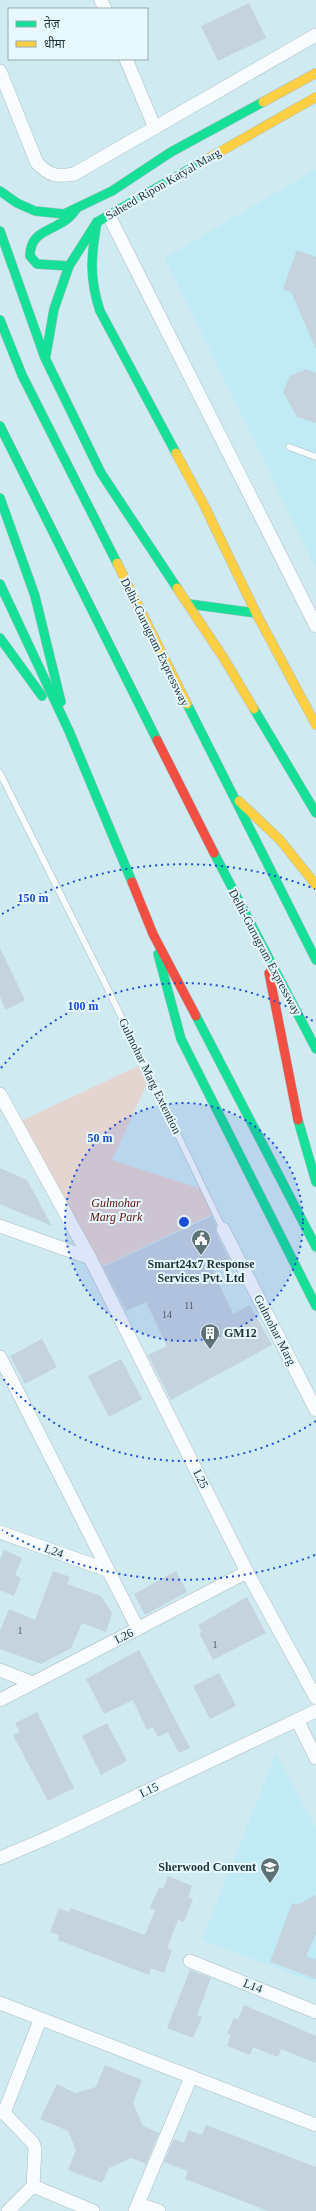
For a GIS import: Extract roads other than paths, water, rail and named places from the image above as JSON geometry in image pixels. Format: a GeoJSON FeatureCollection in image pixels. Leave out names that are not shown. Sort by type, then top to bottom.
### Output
{"type":"FeatureCollection","features":[{"type":"Feature","properties":{"kind":"main road","name":"Saheed Ripon Katyal Marg"},"geometry":{"type":"LineString","coordinates":[[0,192],[17,203],[35,211],[64,214],[112,190],[171,152],[316,73]]}},
{"type":"Feature","properties":{"kind":"main road","name":"Saheed Ripon Katyal Marg"},"geometry":{"type":"LineString","coordinates":[[45,358],[54,310],[69,266],[72,259],[103,219],[316,97]]}},
{"type":"Feature","properties":{"kind":"main road"},"geometry":{"type":"LineString","coordinates":[[69,266],[49,266],[37,264],[30,256],[30,247],[34,238],[62,226],[72,218],[76,208]]}},
{"type":"Feature","properties":{"kind":"main road"},"geometry":{"type":"LineString","coordinates":[[103,219],[89,267],[93,291],[100,311],[205,507],[256,614],[316,725]]}},
{"type":"Feature","properties":{"kind":"main road"},"geometry":{"type":"LineString","coordinates":[[0,231],[45,358],[101,473],[223,657],[316,813]]}},
{"type":"Feature","properties":{"kind":"main road","name":"Delhi-Gurugram Expressway"},"geometry":{"type":"LineString","coordinates":[[0,320],[22,375],[316,960]]}},
{"type":"Feature","properties":{"kind":"main road","name":"Delhi-Gurugram Expressway"},"geometry":{"type":"LineString","coordinates":[[0,426],[194,815],[316,1049]]}},
{"type":"Feature","properties":{"kind":"main road"},"geometry":{"type":"LineString","coordinates":[[0,498],[35,596],[68,731]]}},
{"type":"Feature","properties":{"kind":"main road"},"geometry":{"type":"LineString","coordinates":[[0,585],[68,731],[153,934],[316,1247]]}},
{"type":"Feature","properties":{"kind":"main road"},"geometry":{"type":"LineString","coordinates":[[189,604],[256,614]]}},
{"type":"Feature","properties":{"kind":"main road"},"geometry":{"type":"LineString","coordinates":[[0,638],[68,731]]}},
{"type":"Feature","properties":{"kind":"main road"},"geometry":{"type":"LineString","coordinates":[[232,795],[262,821],[297,858],[316,885]]}},
{"type":"Feature","properties":{"kind":"main road"},"geometry":{"type":"LineString","coordinates":[[153,934],[181,1039],[316,1306]]}},
{"type":"Feature","properties":{"kind":"main road"},"geometry":{"type":"LineString","coordinates":[[265,950],[285,1064],[309,1162],[316,1182]]}},
{"type":"Feature","properties":{"kind":"street"},"geometry":{"type":"LineString","coordinates":[[0,71],[36,163],[47,173],[60,176],[74,174],[316,35]]}},
{"type":"Feature","properties":{"kind":"street"},"geometry":{"type":"LineString","coordinates":[[126,60],[155,128]]}},
{"type":"Feature","properties":{"kind":"street"},"geometry":{"type":"LineString","coordinates":[[103,219],[316,626]]}},
{"type":"Feature","properties":{"kind":"street","name":"L25"},"geometry":{"type":"LineString","coordinates":[[0,1094],[90,1258],[247,1572],[316,1698]]}},
{"type":"Feature","properties":{"kind":"street"},"geometry":{"type":"LineString","coordinates":[[0,1226],[90,1258]]}},
{"type":"Feature","properties":{"kind":"street","name":"Gulmohar Marg"},"geometry":{"type":"LineString","coordinates":[[223,1229],[316,1410]]}},
{"type":"Feature","properties":{"kind":"street"},"geometry":{"type":"LineString","coordinates":[[0,1357],[138,1629]]}},
{"type":"Feature","properties":{"kind":"street","name":"L24"},"geometry":{"type":"LineString","coordinates":[[0,1532],[108,1570]]}},
{"type":"Feature","properties":{"kind":"street","name":"L26"},"geometry":{"type":"LineString","coordinates":[[0,1700],[247,1572]]}},
{"type":"Feature","properties":{"kind":"street"},"geometry":{"type":"LineString","coordinates":[[0,1670],[33,1683]]}},
{"type":"Feature","properties":{"kind":"street","name":"L15"},"geometry":{"type":"LineString","coordinates":[[0,1858],[61,1832],[316,1711]]}},
{"type":"Feature","properties":{"kind":"street"},"geometry":{"type":"LineString","coordinates":[[297,1720],[316,1758]]}},
{"type":"Feature","properties":{"kind":"street","name":"L14"},"geometry":{"type":"LineString","coordinates":[[190,1961],[316,2012]]}},
{"type":"Feature","properties":{"kind":"street"},"geometry":{"type":"LineString","coordinates":[[0,2003],[40,2020],[316,2125]]}},
{"type":"Feature","properties":{"kind":"street"},"geometry":{"type":"LineString","coordinates":[[8,2211],[33,2186],[35,2149],[34,2143],[2,2113],[40,2020]]}},
{"type":"Feature","properties":{"kind":"street"},"geometry":{"type":"LineString","coordinates":[[159,2211],[136,2207],[190,2077]]}},
{"type":"Feature","properties":{"kind":"street"},"geometry":{"type":"LineString","coordinates":[[33,2186],[93,2211]]}},
{"type":"Feature","properties":{"kind":"lane"},"geometry":{"type":"LineString","coordinates":[[289,447],[316,457]]}},
{"type":"Feature","properties":{"kind":"lane","name":"Gulmohar Marg Extention"},"geometry":{"type":"LineString","coordinates":[[0,773],[103,979],[223,1229]]}},
{"type":"Feature","properties":{"kind":"place","name":"Smart24x7 Response Services Pvt. Ltd"},"geometry":{"type":"Point","coordinates":[201,1256]}},
{"type":"Feature","properties":{"kind":"place","name":"GM12"},"geometry":{"type":"Point","coordinates":[210,1350]}},
{"type":"Feature","properties":{"kind":"place","name":"Sherwood Convent"},"geometry":{"type":"Point","coordinates":[270,1884]}},
{"type":"Feature","properties":{"kind":"park label","name":"Gulmohar Marg Park"},"geometry":{"type":"Point","coordinates":[116,1210]}}]}
